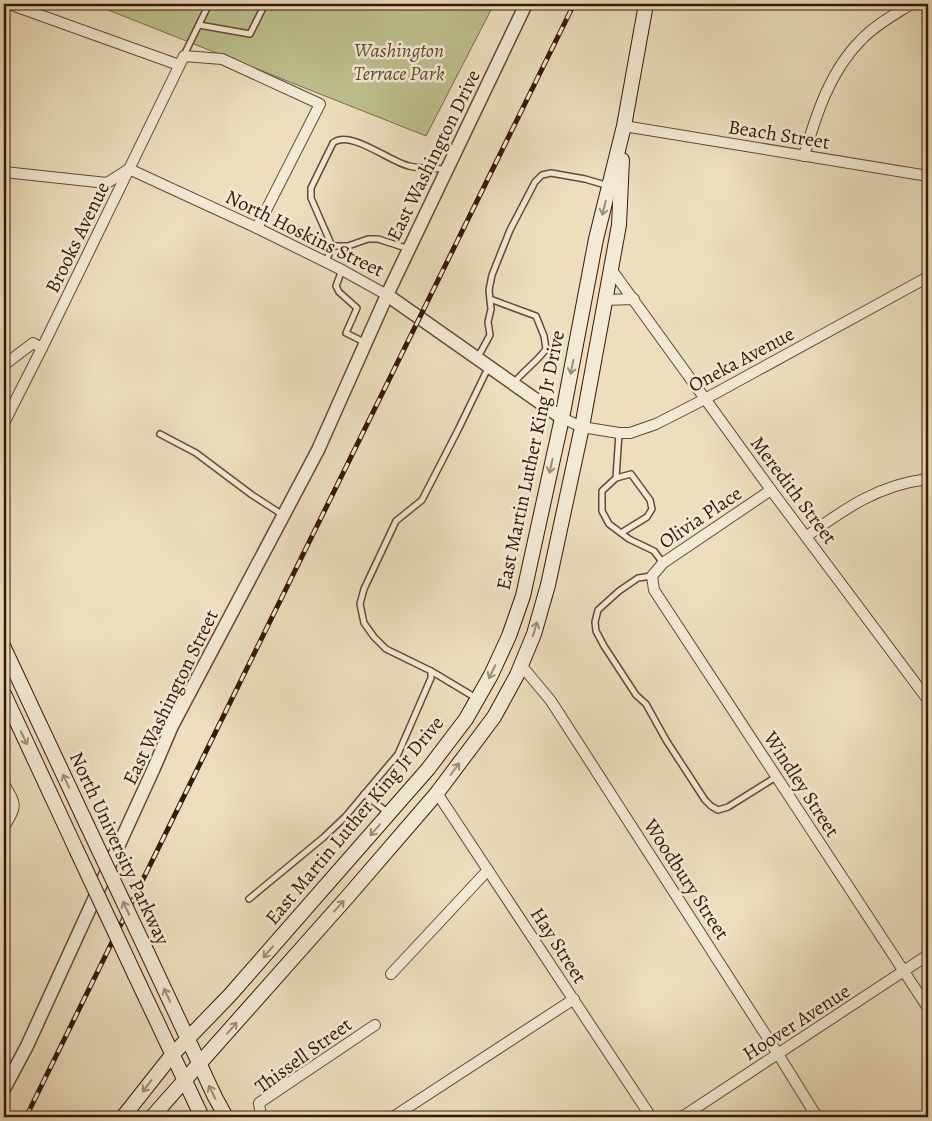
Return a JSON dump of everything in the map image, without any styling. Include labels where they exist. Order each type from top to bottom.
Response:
[{"type":"main road","name":"East Martin Luther King Jr Drive","points":[[123,1117],[172,1055],[230,995],[428,769],[466,719],[499,659],[523,596],[562,418],[596,239],[624,126],[646,4]]},
{"type":"main road","name":"East Martin Luther King Jr Drive","points":[[152,1117],[200,1065],[437,793],[494,717],[518,675],[534,634],[548,585],[582,427],[618,225],[624,126]]},
{"type":"main road","name":"North University Parkway","points":[[4,648],[226,1117]]},
{"type":"main road","name":"North University Parkway","points":[[4,694],[202,1117]]},
{"type":"street","points":[[9,4],[182,61],[222,59],[320,104],[257,228]]},
{"type":"street","name":"East Washington Drive","points":[[351,378],[387,294],[526,4]]},
{"type":"street","points":[[804,156],[817,111],[834,76],[849,52],[878,26],[911,4]]},
{"type":"street","name":"Brooks Avenue","points":[[4,423],[182,61]]},
{"type":"street","name":"Beach Street","points":[[624,126],[928,176]]},
{"type":"street","points":[[4,172],[107,183],[129,169]]},
{"type":"street","name":"North Hoskins Street","points":[[129,169],[257,228],[387,294],[562,418]]},
{"type":"street","name":"Meredith Street","points":[[611,270],[634,299],[771,490],[928,700]]},
{"type":"street","name":"Oneka Avenue","points":[[562,418],[582,427],[619,433],[630,433],[656,424],[928,277]]},
{"type":"street","points":[[605,300],[634,299]]},
{"type":"street","points":[[4,365],[33,343],[42,348]]},
{"type":"street","name":"East Washington Street","points":[[4,1090],[27,1046],[172,726],[318,450],[351,378]]},
{"type":"street","points":[[807,536],[864,497],[910,481],[928,479]]},
{"type":"street","name":"Olivia Place","points":[[652,576],[663,563],[771,490]]},
{"type":"street","name":"Windley Street","points":[[652,576],[654,590],[928,1008]]},
{"type":"street","name":"Woodbury Street","points":[[522,664],[551,701],[778,1054],[816,1117]]},
{"type":"street","points":[[4,827],[15,808],[15,804],[6,787]]},
{"type":"street","name":"Hay Street","points":[[437,793],[651,1117]]},
{"type":"street","points":[[392,974],[488,870]]},
{"type":"street","name":"Hoover Avenue","points":[[682,1117],[928,955]]},
{"type":"street","points":[[393,1117],[574,999]]},
{"type":"street","name":"Thissell Street","points":[[261,1117],[259,1103],[375,1025]]},
{"type":"lane","points":[[182,61],[209,4]]},
{"type":"lane","points":[[199,25],[250,34],[265,4]]},
{"type":"lane","points":[[326,262],[332,246],[311,198],[311,188],[333,143],[337,140],[348,139],[409,166],[448,169]]},
{"type":"lane","points":[[477,359],[490,335],[488,322],[491,309],[489,290],[492,275],[506,239],[535,182],[542,176],[551,173],[609,186]]},
{"type":"lane","points":[[332,246],[348,246],[368,239],[378,239],[409,249]]},
{"type":"lane","points":[[342,270],[336,286],[339,292],[355,304],[357,308],[346,333],[366,343]]},
{"type":"lane","points":[[490,299],[536,316],[544,336],[546,349],[539,360],[522,372],[514,383]]},
{"type":"lane","points":[[477,699],[432,671],[386,649],[364,624],[360,604],[364,589],[396,521],[422,500],[488,367]]},
{"type":"lane","points":[[616,478],[619,433]]},
{"type":"lane","points":[[160,434],[196,453],[252,496],[284,515]]},
{"type":"lane","points":[[621,533],[647,517],[652,509],[650,500],[631,474],[616,478],[602,492],[602,511],[609,524],[621,533],[630,539],[654,551],[663,563]]},
{"type":"lane","points":[[652,576],[638,578],[619,591],[598,610],[594,622],[596,631],[604,646],[636,695],[646,704],[666,740],[705,800],[711,806],[718,810],[728,807],[776,777]]},
{"type":"lane","points":[[248,899],[324,837],[345,817],[398,754],[432,678],[432,671]]},
{"type":"lane","points":[[364,794],[389,814]]},
{"type":"green space","name":"Washington Terrace Park","points":[[93,4],[494,4],[426,136]]},
{"type":"railway","points":[[26,1117],[574,4]]}]
